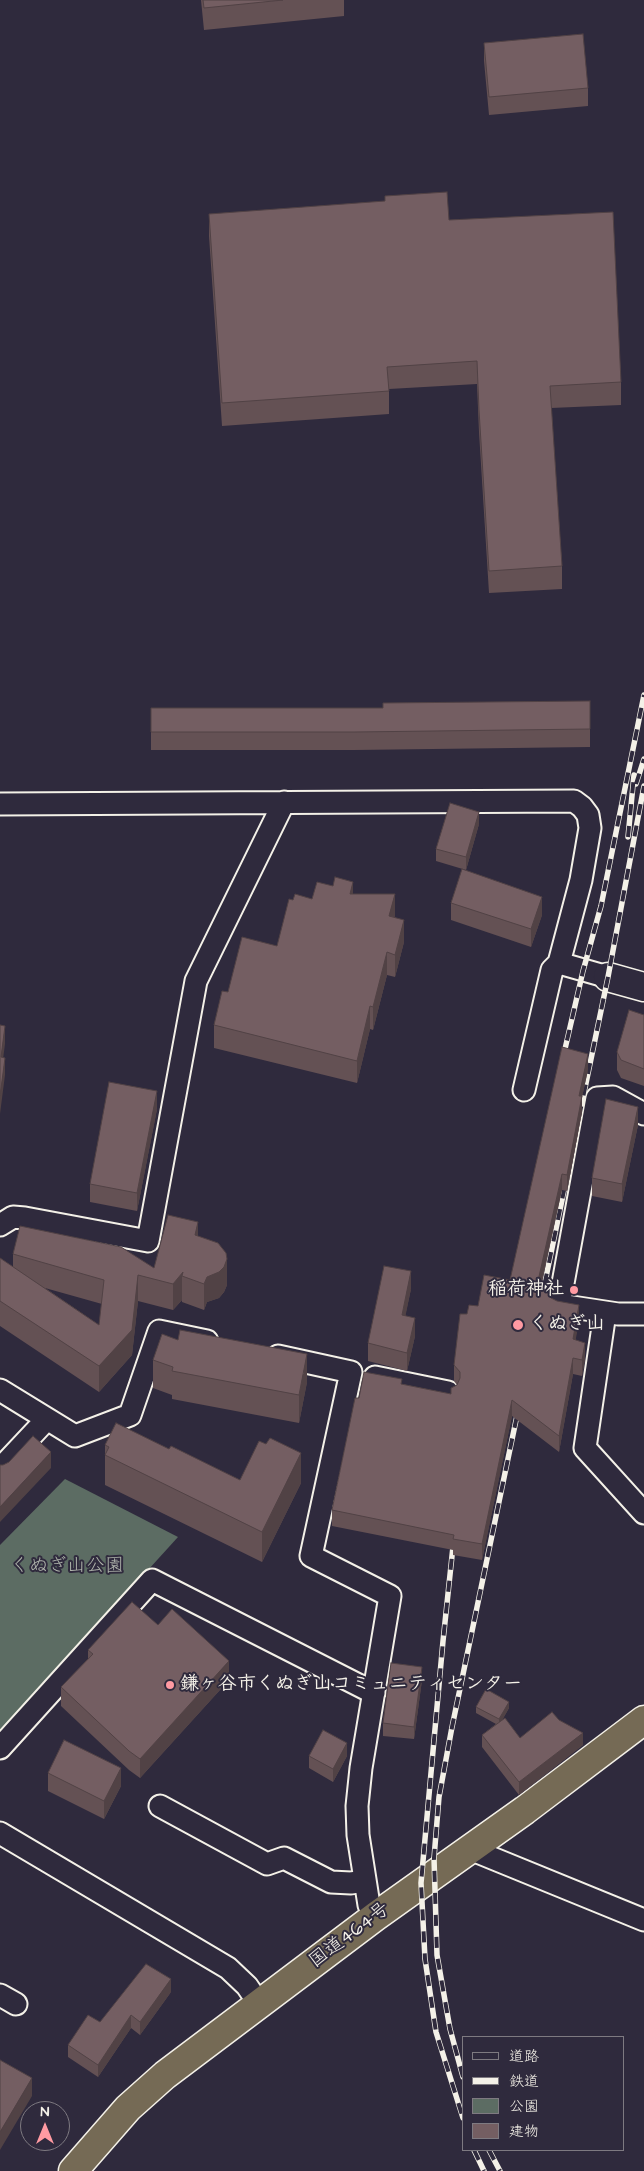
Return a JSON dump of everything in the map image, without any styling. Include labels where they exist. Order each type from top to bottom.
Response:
[{"type":"highway","name":"国道464号","points":[[73,2171],[128,2108],[166,2076],[376,1916],[644,1720]]},
{"type":"street","points":[[0,804],[574,801],[588,815],[590,828],[582,880],[559,963],[552,970],[524,1090]]},
{"type":"street","points":[[0,1225],[13,1217],[25,1218],[148,1241],[196,981],[284,802]]},
{"type":"street","points":[[559,963],[644,987]]},
{"type":"street","points":[[644,1114],[598,1091],[558,1305],[605,1313],[644,1314]]},
{"type":"street","points":[[605,1313],[585,1448],[644,1513]]},
{"type":"street","points":[[0,1390],[75,1436],[130,1416],[159,1331],[228,1346]]},
{"type":"street","points":[[257,1352],[448,1392]]},
{"type":"street","points":[[350,1372],[311,1556],[390,1596],[361,1768],[357,1806],[358,1835],[369,1905],[376,1916]]},
{"type":"street","points":[[0,1469],[47,1419]]},
{"type":"street","points":[[0,1748],[152,1580],[374,1692]]},
{"type":"street","points":[[160,1806],[267,1864],[284,1858],[331,1882],[351,1883],[365,1881]]},
{"type":"street","points":[[0,1833],[228,1968],[247,1986],[260,2005]]},
{"type":"street","points":[[470,1849],[644,1920]]},
{"type":"green space","name":"くぬぎ山公園","points":[[65,1479],[178,1537],[0,1733],[0,1545]]},
{"type":"building","points":[[203,0],[283,0],[204,8]]},
{"type":"building","points":[[583,34],[588,88],[489,97],[484,43]]},
{"type":"building","points":[[447,192],[449,220],[613,212],[621,382],[550,386],[562,566],[489,571],[477,361],[387,367],[389,391],[222,403],[209,214],[385,201],[385,196]]},
{"type":"building","points":[[590,701],[590,729],[151,732],[151,708],[383,708],[383,703]]},
{"type":"building","points":[[450,803],[479,812],[466,857],[436,849]]},
{"type":"building","points":[[462,869],[542,897],[531,929],[451,903]]},
{"type":"building","points":[[335,877],[353,882],[350,894],[395,894],[389,916],[404,920],[395,955],[387,952],[373,1007],[370,1006],[357,1061],[214,1025],[222,991],[228,992],[242,937],[277,946],[289,899],[293,900],[295,894],[312,899],[317,882],[333,886]]},
{"type":"building","points":[[629,1010],[644,1015],[644,1069],[621,1060],[617,1052]]},
{"type":"building","points":[[0,1025],[5,1026],[1,1057],[5,1058],[0,1096]]},
{"type":"building","points":[[562,1047],[588,1054],[579,1096],[582,1096],[567,1175],[562,1174],[536,1290],[547,1292],[551,1298],[557,1301],[579,1305],[573,1339],[585,1343],[582,1360],[573,1358],[559,1436],[512,1400],[482,1544],[453,1539],[454,1535],[332,1510],[355,1398],[359,1398],[364,1372],[402,1379],[401,1384],[451,1394],[451,1388],[457,1385],[460,1378],[460,1372],[454,1365],[460,1314],[467,1314],[469,1305],[478,1306],[484,1275],[510,1280]]},
{"type":"building","points":[[109,1082],[157,1091],[137,1193],[90,1184]]},
{"type":"building","points":[[606,1099],[638,1107],[622,1184],[592,1178]]},
{"type":"building","points":[[168,1215],[198,1222],[195,1235],[218,1243],[226,1253],[227,1259],[224,1267],[219,1272],[207,1277],[204,1284],[182,1276],[183,1272],[173,1284],[138,1275],[132,1330],[99,1366],[0,1301],[0,1258],[99,1325],[104,1280],[13,1254],[20,1226],[121,1247],[154,1268]]},
{"type":"building","points":[[384,1266],[411,1271],[402,1315],[415,1318],[407,1353],[368,1343]]},
{"type":"building","points":[[180,1330],[307,1354],[299,1395],[172,1371],[173,1367],[153,1360],[162,1334],[178,1340]]},
{"type":"building","points":[[116,1423],[169,1449],[171,1446],[240,1480],[259,1441],[266,1444],[270,1438],[301,1453],[262,1532],[105,1455],[109,1447],[105,1445]]},
{"type":"building","points":[[33,1436],[51,1452],[0,1507],[0,1465],[9,1462]]},
{"type":"building","points":[[132,1602],[158,1625],[172,1609],[229,1661],[140,1759],[61,1687],[93,1654],[88,1650]]},
{"type":"building","points":[[391,1663],[422,1667],[414,1727],[383,1723]]},
{"type":"building","points":[[486,1689],[509,1702],[499,1719],[476,1707]]},
{"type":"building","points":[[552,1712],[559,1720],[583,1733],[519,1782],[482,1735],[505,1718],[520,1738]]},
{"type":"building","points":[[323,1730],[347,1743],[333,1769],[309,1756]]},
{"type":"building","points":[[64,1740],[121,1768],[104,1801],[48,1773]]},
{"type":"building","points":[[146,1964],[171,1979],[140,2022],[131,2015],[98,2065],[68,2045],[88,2015],[100,2022]]},
{"type":"building","points":[[0,2060],[32,2078],[0,2132]]},
{"type":"railway","points":[[562,1062],[583,971],[601,906],[644,695]]},
{"type":"railway","points":[[636,784],[644,759]]},
{"type":"railway","points":[[628,837],[634,775]]},
{"type":"railway","points":[[579,1117],[644,786]]},
{"type":"railway","points":[[540,1306],[567,1176]]},
{"type":"railway","points":[[462,2073],[450,2029],[437,1955],[434,1858],[439,1797],[519,1406]]},
{"type":"railway","points":[[454,1537],[421,1883],[425,1959],[436,2032],[462,2115]]},
{"type":"railway","points":[[474,2151],[484,2171]]},
{"type":"railway","points":[[490,2151],[500,2171]]},
{"type":"place","name":"稲荷神社","points":[[574,1290]]},
{"type":"place","name":"くぬぎ山","points":[[518,1325]]},
{"type":"place","name":"鎌ヶ谷市くぬぎ山コミュニティセンター","points":[[170,1685]]}]
